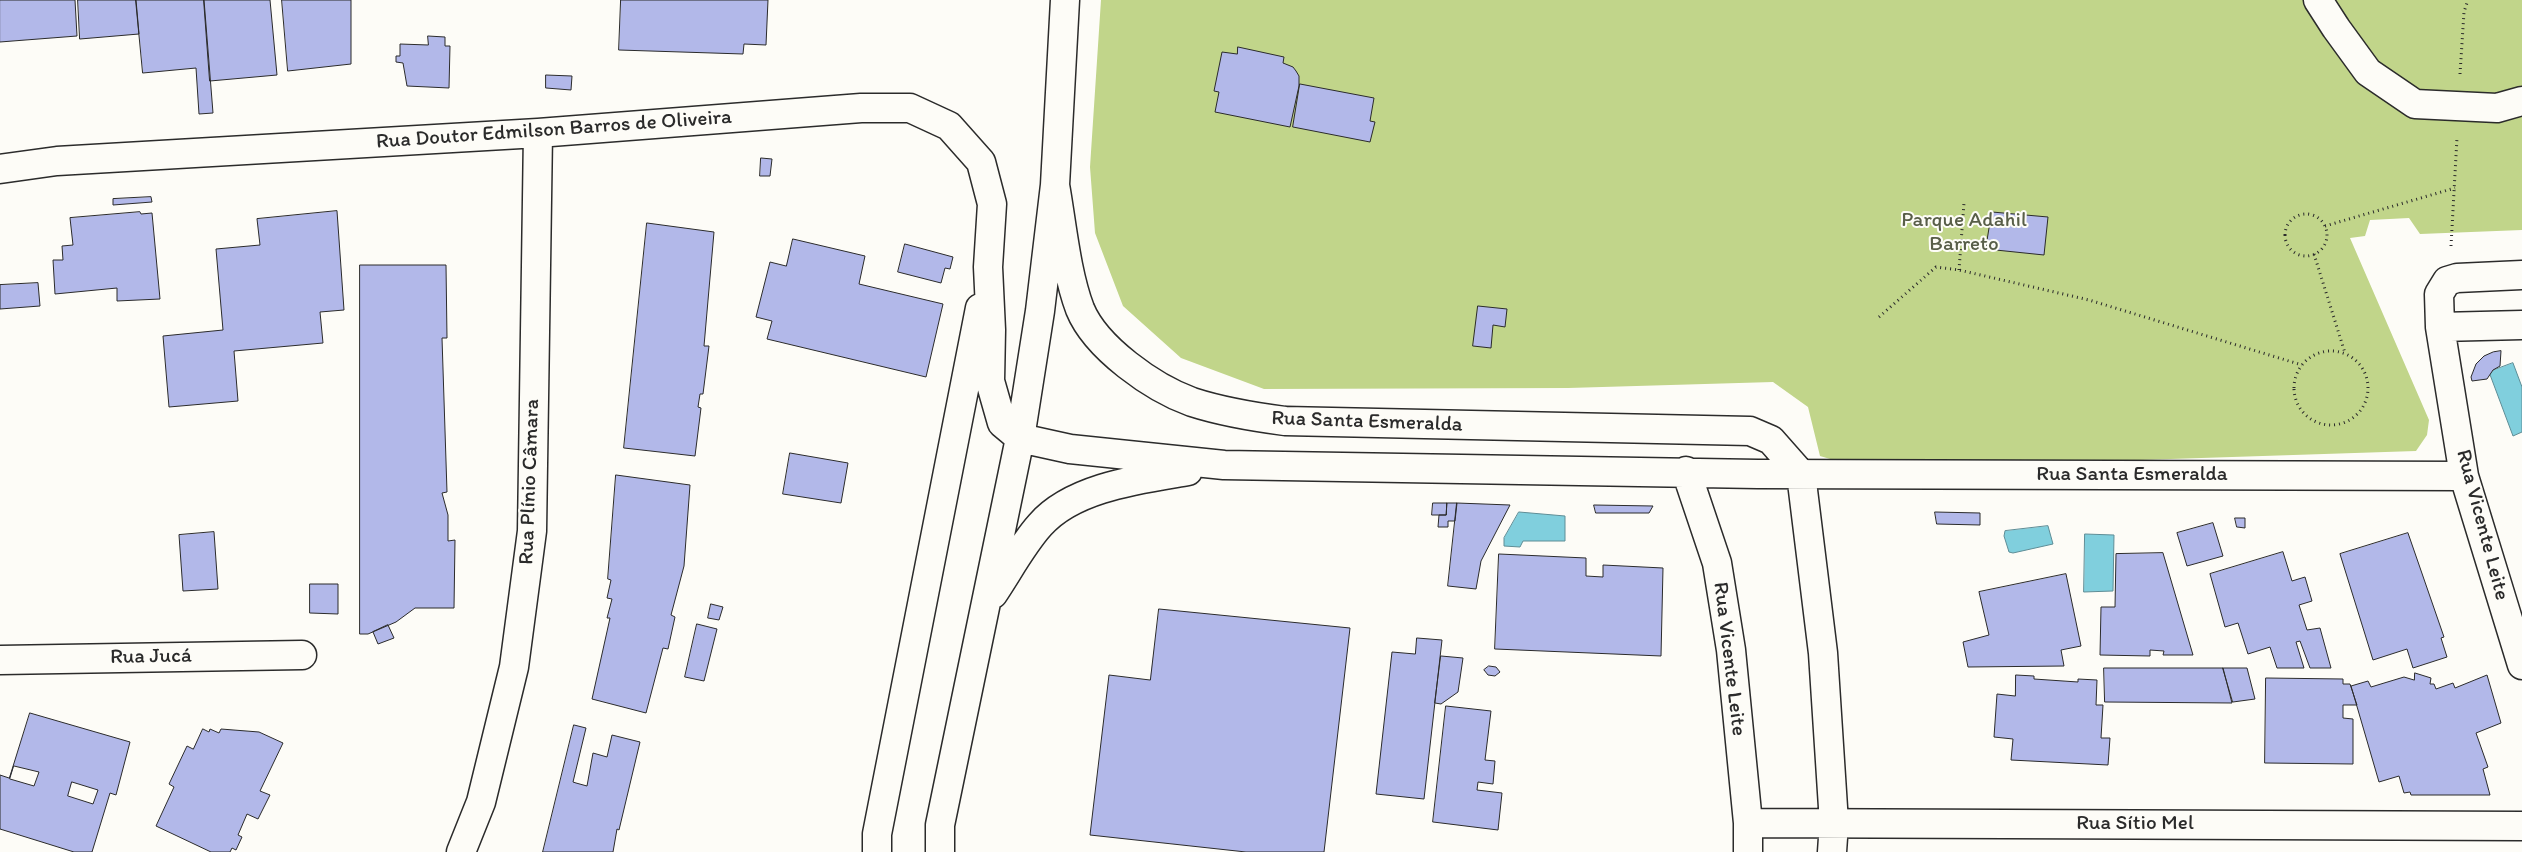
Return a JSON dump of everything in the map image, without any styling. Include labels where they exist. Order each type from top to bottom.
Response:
[{"type":"street","points":[[940,852],[940,825],[1020,438],[1040,311],[1055,185],[1065,0]]},
{"type":"street","points":[[2318,0],[2368,72],[2415,104],[2497,108],[2522,102]]},
{"type":"street","name":"Rua Doutor Edmilson Barros de Oliveira","points":[[0,169],[57,162],[538,132],[861,108],[910,108],[949,126],[981,162],[992,204],[988,267]]},
{"type":"street","name":"Rua Plínio Câmara","points":[[461,852],[481,802],[514,667],[532,531],[538,132]]},
{"type":"street","name":"Rua Santa Esmeralda","points":[[1055,185],[1071,275],[1081,309],[1104,345],[1140,374],[1190,401],[1238,415],[1286,421],[1750,431],[1771,440],[1801,474]]},
{"type":"street","points":[[988,267],[992,330],[990,381],[1002,423],[1020,438]]},
{"type":"street","points":[[877,852],[877,834],[988,267]]},
{"type":"street","points":[[2446,287],[2522,275]]},
{"type":"street","name":"Rua Vicente Leite","points":[[2446,287],[2440,327],[2464,476],[2522,666]]},
{"type":"street","points":[[2440,327],[2522,325]]},
{"type":"street","name":"Rua Santa Esmeralda","points":[[1020,438],[1070,449],[1224,465],[1801,474],[2464,476]]},
{"type":"street","points":[[984,607],[1040,524],[1062,507],[1118,483],[1224,465]]},
{"type":"street","name":"Rua Vicente Leite","points":[[1686,472],[1717,563],[1731,650],[1748,823],[1748,852]]},
{"type":"street","points":[[1801,474],[1823,653],[1834,823],[1832,852]]},
{"type":"street","name":"Rua Jucá","points":[[0,660],[302,655]]},
{"type":"street","name":"Rua Sítio Mel","points":[[1748,823],[2522,826]]},
{"type":"path","points":[[2446,287],[2455,188],[2464,12],[2468,0]]},
{"type":"path","points":[[2325,226],[2455,188]]},
{"type":"path","points":[[1959,270],[1964,203]]},
{"type":"path","points":[[2307,214],[2319,219],[2325,226],[2327,238],[2325,244],[2314,254],[2308,256],[2294,252],[2285,241],[2286,228],[2294,217],[2307,214]]},
{"type":"path","points":[[2314,254],[2345,354]]},
{"type":"path","points":[[1879,317],[1936,267],[1959,270],[2089,300],[2302,365]]},
{"type":"path","points":[[2333,351],[2345,354],[2356,360],[2364,370],[2368,388],[2364,406],[2355,416],[2344,422],[2320,423],[2310,418],[2301,409],[2296,399],[2294,387],[2296,376],[2302,365],[2310,357],[2321,352],[2333,351]]},
{"type":"green space","name":"Parque Adahil Barreto","points":[[1101,0],[2522,0],[2522,230],[2420,234],[2409,218],[2370,220],[2365,236],[2350,238],[2429,420],[2427,435],[2416,451],[1864,469],[1820,456],[1808,407],[1773,382],[1568,388],[1264,389],[1181,358],[1123,306],[1095,233],[1090,167]]},
{"type":"water","points":[[2513,363],[2522,387],[2522,432],[2513,436],[2489,372]]},
{"type":"water","points":[[1519,512],[1565,516],[1565,541],[1523,541],[1520,547],[1504,546],[1504,538]]},
{"type":"water","points":[[2048,526],[2053,544],[2013,553],[2009,552],[2004,536],[2005,531]]},
{"type":"water","points":[[2085,534],[2114,535],[2113,591],[2084,592]]},
{"type":"building","points":[[0,0],[75,0],[77,36],[0,42]]},
{"type":"building","points":[[78,0],[136,0],[139,34],[80,39]]},
{"type":"building","points":[[136,0],[204,0],[213,113],[199,114],[196,68],[143,73]]},
{"type":"building","points":[[204,0],[270,0],[277,75],[210,81]]},
{"type":"building","points":[[282,0],[351,0],[351,64],[288,71]]},
{"type":"building","points":[[621,0],[768,0],[766,45],[744,44],[743,54],[619,50]]},
{"type":"building","points":[[428,36],[445,37],[445,46],[450,46],[449,88],[407,86],[403,63],[396,62],[396,56],[400,56],[400,44],[428,45]]},
{"type":"building","points":[[1238,47],[1284,57],[1283,63],[1293,67],[1296,71],[1299,76],[1299,86],[1290,127],[1215,112],[1219,92],[1214,91],[1222,52],[1237,54]]},
{"type":"building","points":[[546,75],[572,76],[571,90],[546,88]]},
{"type":"building","points":[[1300,84],[1374,98],[1370,121],[1375,122],[1370,142],[1293,127]]},
{"type":"building","points":[[761,158],[772,159],[770,176],[760,176]]},
{"type":"building","points":[[151,197],[152,202],[113,205],[113,199]]},
{"type":"building","points":[[337,211],[344,310],[320,312],[323,343],[234,351],[238,401],[169,407],[163,336],[223,330],[216,249],[260,245],[257,219]]},
{"type":"building","points":[[140,212],[141,214],[152,213],[160,299],[117,301],[117,288],[55,294],[53,260],[63,260],[62,246],[73,245],[70,218]]},
{"type":"building","points":[[1992,212],[2048,217],[2044,255],[1986,249]]},
{"type":"building","points":[[647,223],[714,232],[704,346],[709,346],[703,394],[700,394],[698,407],[701,408],[695,456],[624,448]]},
{"type":"building","points":[[793,239],[865,256],[859,284],[943,304],[926,377],[767,339],[772,321],[756,317],[770,262],[786,266]]},
{"type":"building","points":[[905,244],[953,257],[950,269],[945,268],[941,283],[898,272]]},
{"type":"building","points":[[360,265],[446,265],[447,338],[442,338],[447,492],[442,493],[448,515],[448,541],[455,540],[454,608],[415,608],[396,622],[368,634],[360,634]]},
{"type":"building","points":[[38,283],[40,306],[0,309],[0,285]]},
{"type":"building","points":[[1478,306],[1507,309],[1505,327],[1493,325],[1491,348],[1473,346]]},
{"type":"building","points":[[2501,351],[2500,366],[2493,370],[2487,379],[2472,381],[2471,377],[2476,364],[2484,356]]},
{"type":"building","points":[[790,453],[848,463],[841,503],[783,494]]},
{"type":"building","points":[[616,475],[690,485],[684,566],[671,615],[675,617],[668,649],[663,648],[646,713],[592,699],[610,618],[607,618],[612,599],[607,598],[611,580],[608,579]]},
{"type":"building","points":[[1433,503],[1447,503],[1446,515],[1432,515]]},
{"type":"building","points":[[1447,503],[1457,503],[1455,521],[1448,521],[1448,527],[1438,527],[1439,515],[1446,515]]},
{"type":"building","points":[[1457,503],[1510,505],[1481,561],[1476,589],[1448,586]]},
{"type":"building","points":[[1594,505],[1653,506],[1649,513],[1596,513]]},
{"type":"building","points":[[1935,512],[1980,513],[1980,525],[1937,524]]},
{"type":"building","points":[[2235,518],[2245,518],[2245,528],[2237,527]]},
{"type":"building","points":[[2213,523],[2223,556],[2187,566],[2177,533]]},
{"type":"building","points":[[214,532],[218,589],[183,591],[179,535]]},
{"type":"building","points":[[2408,533],[2444,637],[2441,638],[2447,657],[2413,668],[2407,649],[2373,660],[2340,554]]},
{"type":"building","points":[[2283,552],[2292,581],[2305,577],[2312,601],[2299,605],[2307,630],[2320,628],[2331,668],[2310,668],[2300,641],[2296,642],[2304,668],[2277,668],[2270,647],[2248,654],[2238,623],[2225,627],[2210,574]]},
{"type":"building","points":[[2163,553],[2193,655],[2163,655],[2164,651],[2150,650],[2150,656],[2100,655],[2101,607],[2115,607],[2116,554]]},
{"type":"building","points":[[1499,554],[1586,558],[1586,576],[1603,577],[1603,565],[1663,568],[1661,656],[1495,649]]},
{"type":"building","points":[[2066,574],[2081,646],[2061,650],[2064,666],[1968,667],[1963,642],[1989,635],[1979,592]]},
{"type":"building","points":[[310,584],[338,584],[338,614],[310,613]]},
{"type":"building","points":[[711,604],[723,607],[719,620],[708,618]]},
{"type":"building","points":[[1159,609],[1350,628],[1324,852],[1246,852],[1090,835],[1109,675],[1150,680]]},
{"type":"building","points":[[697,624],[717,629],[704,681],[685,677]]},
{"type":"building","points":[[388,625],[394,638],[378,644],[373,632]]},
{"type":"building","points":[[1417,638],[1442,640],[1424,799],[1376,794],[1392,652],[1415,654]]},
{"type":"building","points":[[1441,656],[1463,658],[1458,692],[1441,704],[1435,703]]},
{"type":"building","points":[[1489,666],[1496,667],[1500,672],[1495,676],[1488,675],[1484,670]]},
{"type":"building","points":[[2104,668],[2223,668],[2232,703],[2105,702]]},
{"type":"building","points":[[2223,668],[2247,668],[2255,699],[2233,702]]},
{"type":"building","points":[[2415,673],[2431,678],[2430,684],[2434,684],[2436,689],[2453,683],[2455,688],[2487,675],[2501,723],[2476,733],[2488,767],[2483,769],[2490,795],[2411,795],[2410,792],[2404,793],[2399,776],[2379,782],[2351,686],[2368,681],[2371,687],[2404,677],[2414,680]]},
{"type":"building","points":[[2016,675],[2034,676],[2034,679],[2078,682],[2078,679],[2097,680],[2096,705],[2103,705],[2101,738],[2110,738],[2108,765],[2011,760],[2013,739],[1994,737],[1997,694],[2015,696]]},
{"type":"building","points":[[2266,678],[2343,679],[2343,684],[2350,684],[2357,705],[2343,705],[2343,718],[2353,719],[2353,764],[2265,763]]},
{"type":"building","points":[[1446,706],[1491,711],[1485,760],[1495,761],[1493,784],[1478,782],[1477,790],[1502,793],[1498,830],[1433,822]]},
{"type":"building","points":[[30,713],[130,742],[116,795],[110,793],[92,852],[74,852],[0,829],[0,775],[9,778]],"holes":[[[14,766],[39,772],[34,786],[10,779]],[[72,782],[98,790],[93,804],[68,796]]]},
{"type":"building","points":[[574,725],[586,728],[573,782],[587,786],[593,753],[607,757],[612,735],[640,742],[619,830],[617,829],[613,852],[543,852]]},
{"type":"building","points":[[203,729],[209,732],[210,729],[219,733],[221,729],[259,732],[283,743],[260,791],[270,795],[258,819],[247,814],[238,835],[242,837],[236,850],[232,848],[230,852],[211,852],[156,826],[174,787],[169,784],[187,746],[193,749]]}]
